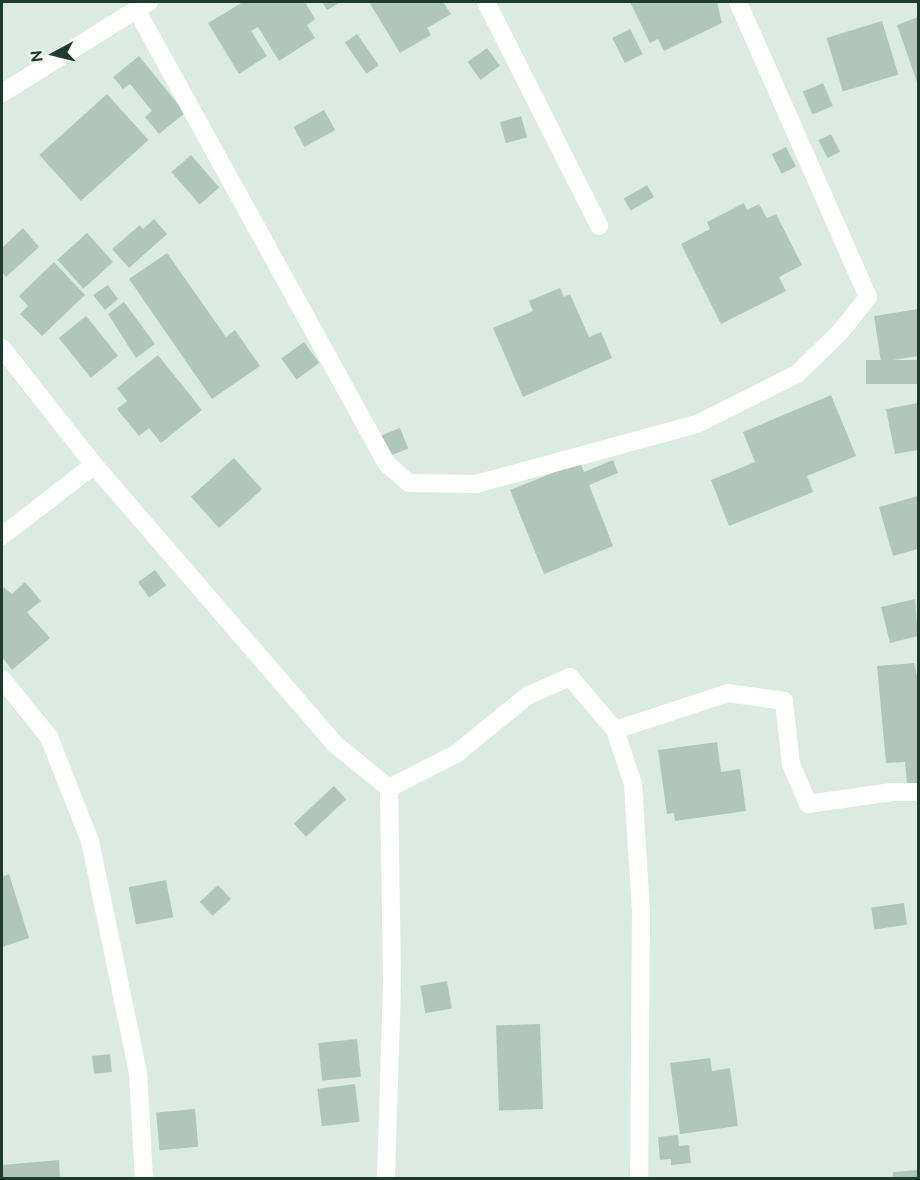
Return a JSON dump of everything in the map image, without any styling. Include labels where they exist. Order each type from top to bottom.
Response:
[{"type":"street","points":[[486,2],[599,226]]},
{"type":"street","points":[[2,93],[143,5],[387,464],[409,483],[476,484],[697,424],[797,374],[842,331],[868,297],[738,2]]},
{"type":"street","points":[[2,348],[94,465],[336,745],[389,788]]},
{"type":"street","points":[[2,536],[94,465]]},
{"type":"street","points":[[389,788],[456,754],[527,696],[570,677],[615,730],[633,784],[641,910],[639,1179]]},
{"type":"street","points":[[2,679],[49,737],[90,841],[138,1072],[144,1179]]},
{"type":"street","points":[[615,730],[728,693],[784,701],[791,764],[808,804],[892,792],[918,792]]},
{"type":"street","points":[[386,1179],[392,985],[389,788]]},
{"type":"building","points":[[243,2],[305,2],[315,19],[307,25],[315,38],[279,61],[258,27],[251,31],[267,56],[239,74],[208,23]]},
{"type":"building","points":[[322,2],[341,2],[327,10]]},
{"type":"building","points":[[369,2],[443,2],[451,14],[427,28],[431,35],[400,53]]},
{"type":"building","points":[[630,2],[717,2],[722,23],[664,51],[658,39],[650,43]]},
{"type":"building","points":[[918,17],[918,85],[897,25]]},
{"type":"building","points":[[882,21],[898,75],[843,92],[827,38]]},
{"type":"building","points":[[630,29],[643,54],[625,63],[612,38]]},
{"type":"building","points":[[357,34],[379,65],[367,74],[345,43]]},
{"type":"building","points":[[487,48],[500,66],[481,80],[468,62]]},
{"type":"building","points":[[139,56],[185,113],[159,134],[145,117],[152,111],[130,84],[123,89],[113,77]]},
{"type":"building","points":[[823,83],[833,106],[813,115],[803,92]]},
{"type":"building","points":[[107,94],[148,140],[81,201],[39,155]]},
{"type":"building","points":[[324,110],[335,130],[305,147],[293,127]]},
{"type":"building","points":[[521,116],[527,137],[506,143],[500,122]]},
{"type":"building","points":[[831,134],[840,152],[828,158],[819,140]]},
{"type":"building","points":[[786,147],[796,167],[782,174],[772,154]]},
{"type":"building","points":[[191,155],[219,187],[200,205],[171,172]]},
{"type":"building","points":[[647,185],[654,197],[631,211],[624,198]]},
{"type":"building","points":[[744,203],[747,210],[759,204],[767,218],[776,214],[802,265],[779,277],[786,291],[721,324],[681,244],[710,229],[707,222]]},
{"type":"building","points":[[154,219],[167,234],[129,268],[112,249],[140,225],[143,229]]},
{"type":"building","points":[[23,228],[39,247],[6,277],[2,272],[2,248]]},
{"type":"building","points":[[87,233],[113,262],[83,289],[57,260]]},
{"type":"building","points":[[167,253],[226,337],[235,330],[260,366],[212,399],[129,279]]},
{"type":"building","points":[[54,262],[85,295],[42,336],[20,314],[28,306],[19,296]]},
{"type":"building","points":[[108,285],[118,299],[105,310],[93,295]]},
{"type":"building","points":[[560,288],[564,297],[570,294],[589,337],[601,332],[612,358],[523,397],[493,328],[533,311],[529,301]]},
{"type":"building","points":[[124,302],[155,344],[136,358],[108,314]]},
{"type":"building","points":[[918,309],[918,356],[881,362],[874,316]]},
{"type":"building","points":[[86,316],[118,356],[91,378],[59,338]]},
{"type":"building","points":[[304,342],[319,363],[297,379],[281,358]]},
{"type":"building","points":[[158,355],[202,410],[161,443],[149,428],[139,436],[117,409],[127,401],[117,388]]},
{"type":"building","points":[[866,360],[918,360],[918,384],[866,384]]},
{"type":"building","points":[[831,395],[856,456],[807,476],[813,492],[729,526],[711,480],[755,462],[743,432]]},
{"type":"building","points":[[918,403],[918,450],[895,454],[886,409]]},
{"type":"building","points":[[400,428],[408,448],[389,456],[381,436]]},
{"type":"building","points":[[234,458],[262,489],[219,528],[191,497]]},
{"type":"building","points":[[613,460],[618,473],[589,485],[613,546],[544,574],[510,490],[580,462],[584,472]]},
{"type":"building","points":[[918,496],[918,549],[893,556],[879,507]]},
{"type":"building","points":[[155,570],[166,585],[149,598],[138,582]]},
{"type":"building","points":[[25,582],[41,601],[27,612],[50,638],[12,670],[2,657],[2,586],[12,594]]},
{"type":"building","points":[[915,599],[918,636],[890,643],[881,607]]},
{"type":"building","points":[[914,663],[918,680],[918,783],[907,784],[905,762],[886,763],[877,666]]},
{"type":"building","points":[[717,742],[721,772],[740,769],[746,811],[675,821],[674,813],[667,814],[658,750]]},
{"type":"building","points":[[334,786],[346,799],[306,837],[294,824]]},
{"type":"building","points":[[9,874],[29,938],[2,947],[2,877]]},
{"type":"building","points":[[166,880],[173,917],[136,925],[129,887]]},
{"type":"building","points":[[218,885],[231,899],[213,916],[200,902]]},
{"type":"building","points":[[904,903],[907,925],[874,929],[871,908]]},
{"type":"building","points":[[447,981],[452,1009],[425,1013],[420,986]]},
{"type":"building","points":[[540,1024],[543,1109],[499,1110],[496,1026]]},
{"type":"building","points":[[357,1039],[361,1077],[322,1081],[318,1043]]},
{"type":"building","points":[[110,1054],[112,1072],[94,1074],[92,1056]]},
{"type":"building","points":[[710,1058],[712,1071],[730,1068],[738,1126],[680,1134],[670,1063]]},
{"type":"building","points":[[355,1084],[360,1122],[322,1126],[317,1089]]},
{"type":"building","points":[[195,1109],[198,1147],[159,1150],[156,1112]]},
{"type":"building","points":[[678,1135],[679,1146],[689,1145],[691,1163],[671,1165],[671,1159],[660,1160],[658,1137]]},
{"type":"building","points":[[59,1160],[60,1178],[2,1178],[2,1165]]},
{"type":"building","points":[[918,1170],[918,1178],[893,1178],[893,1172]]}]
